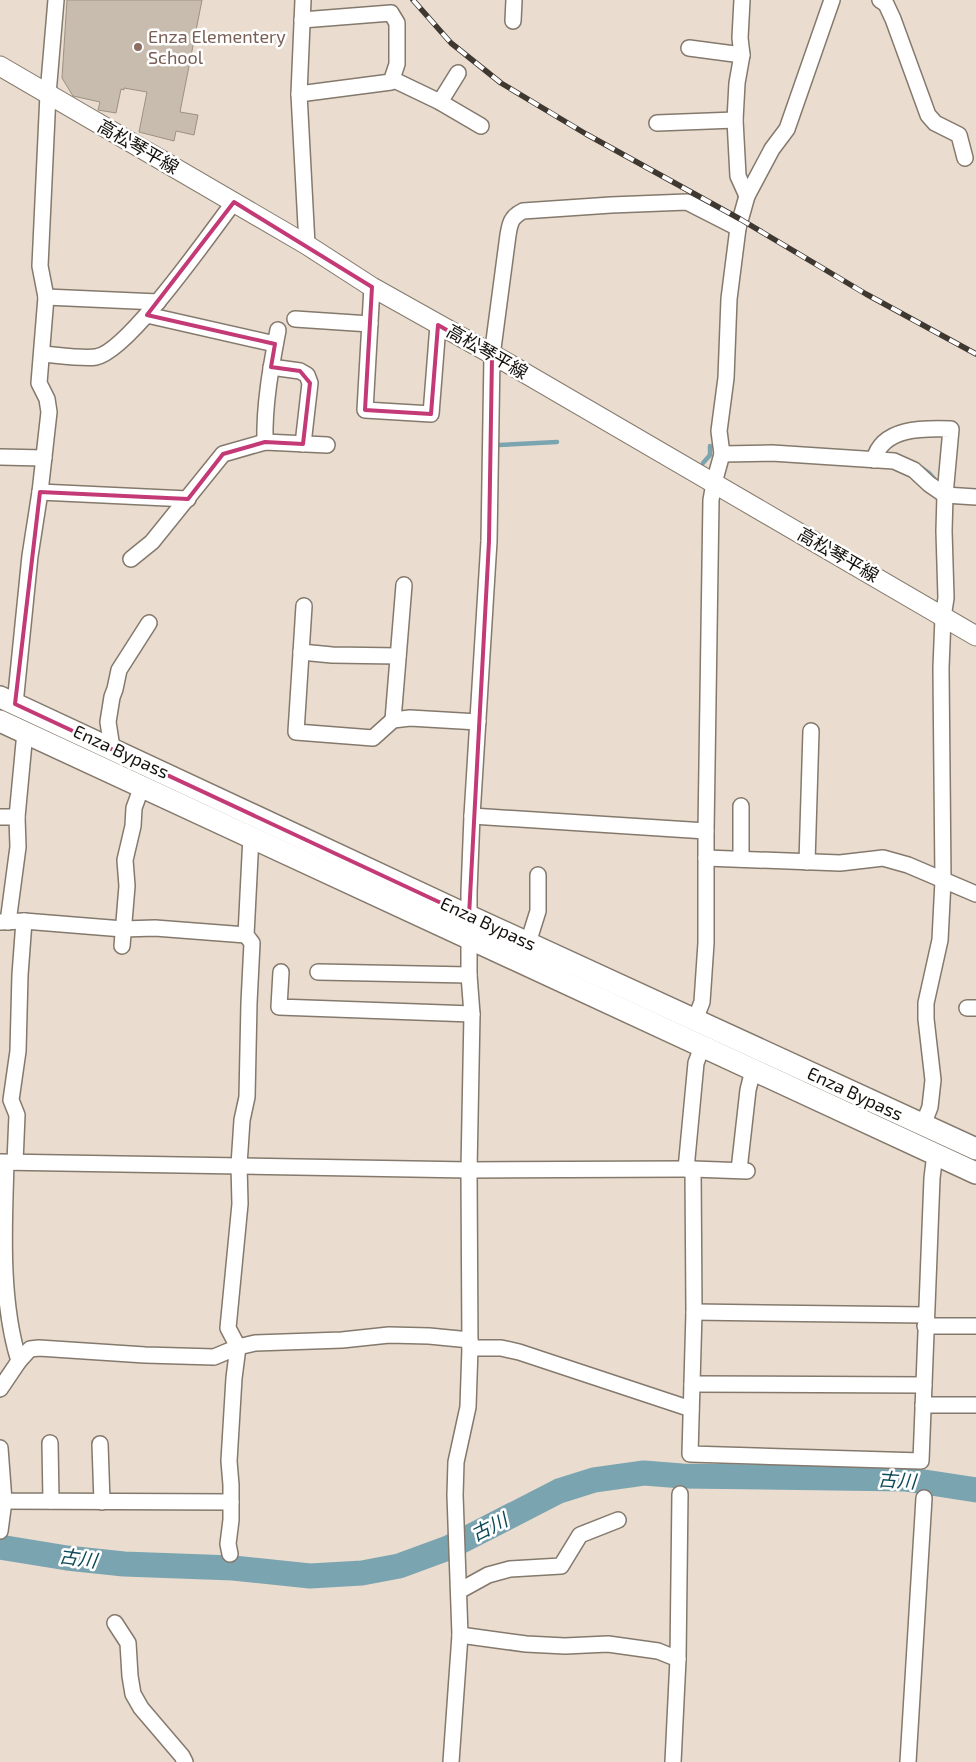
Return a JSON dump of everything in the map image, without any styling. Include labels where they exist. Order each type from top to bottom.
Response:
[{"type":"highway","name":"Enza Bypass","points":[[8,700],[469,916],[976,1149]]},
{"type":"highway","name":"Enza Bypass","points":[[0,721],[976,1173]]},
{"type":"highway","points":[[695,1020],[702,1046]]},
{"type":"highway","points":[[923,1125],[935,1154]]},
{"type":"main road","name":"高松琴平線","points":[[0,66],[307,245],[372,287],[976,636]]},
{"type":"street","points":[[8,700],[40,492],[49,412],[47,399],[39,382],[46,297],[40,266],[48,94],[56,0]]},
{"type":"street","points":[[303,0],[299,94],[307,245]]},
{"type":"street","points":[[514,0],[514,21]]},
{"type":"street","points":[[742,0],[740,38],[742,55],[737,84],[735,120],[738,176],[747,196]]},
{"type":"street","points":[[695,1020],[702,1002],[704,963],[710,541],[714,483],[722,454],[719,431],[726,378],[729,299],[738,228],[747,196],[772,149],[787,129],[832,0]]},
{"type":"street","points":[[880,0],[886,4],[893,19],[928,115],[935,123],[959,135],[965,158]]},
{"type":"street","points":[[299,94],[391,82],[397,64],[397,23],[391,13],[302,20]]},
{"type":"street","points":[[689,48],[742,55]]},
{"type":"street","points":[[440,102],[458,73]]},
{"type":"street","points":[[392,78],[440,102],[481,126]]},
{"type":"street","points":[[657,123],[735,120]]},
{"type":"street","points":[[42,354],[96,357],[109,352],[148,315],[234,202]]},
{"type":"street","points":[[451,1762],[460,1635],[455,1496],[456,1462],[468,1407],[470,1344],[469,1170],[472,1014],[469,974],[469,916],[472,816],[490,541],[492,356],[508,235],[511,219],[515,214],[523,211],[611,204],[687,202],[738,228]]},
{"type":"street","points":[[372,287],[366,410],[431,414],[438,324]]},
{"type":"street","points":[[46,297],[158,302]]},
{"type":"street","points":[[148,315],[277,337],[265,417],[265,442]]},
{"type":"street","points":[[295,319],[370,324]]},
{"type":"street","points":[[271,367],[300,371],[307,375],[310,383],[303,444]]},
{"type":"street","points":[[874,460],[876,450],[889,438],[899,433],[934,428],[951,429],[945,495],[946,598],[940,668],[943,881],[940,940],[926,1003],[926,1019],[934,1080],[930,1106],[923,1125]]},
{"type":"street","points":[[132,559],[152,542],[223,454],[265,442],[327,445]]},
{"type":"street","points":[[722,454],[772,453],[894,461],[914,470],[945,495],[976,497]]},
{"type":"street","points":[[0,457],[44,458]]},
{"type":"street","points":[[40,492],[188,499]]},
{"type":"street","points":[[393,720],[404,585]]},
{"type":"street","points":[[304,606],[296,732],[372,738],[393,720],[410,718],[478,722]]},
{"type":"street","points":[[112,748],[108,722],[119,670],[149,623]]},
{"type":"street","points":[[301,652],[332,655],[398,656]]},
{"type":"street","points":[[807,862],[811,731]]},
{"type":"street","points":[[25,732],[17,817],[18,846],[4,922],[24,921],[123,929],[154,928],[246,935]]},
{"type":"street","points":[[122,946],[127,886],[125,860],[133,826],[134,808],[142,786]]},
{"type":"street","points":[[741,806],[741,859]]},
{"type":"street","points":[[472,816],[706,831]]},
{"type":"street","points":[[0,817],[17,817]]},
{"type":"street","points":[[230,1554],[228,1544],[231,1520],[229,1461],[234,1378],[238,1347],[228,1328],[240,1204],[239,1165],[242,1120],[247,1097],[252,943],[246,935],[251,836]]},
{"type":"street","points":[[706,858],[840,863],[882,858],[908,865],[976,894]]},
{"type":"street","points":[[528,943],[538,911],[538,875]]},
{"type":"street","points":[[19,1361],[13,1348],[9,1331],[2,1278],[7,1162],[17,1115],[6,1097],[18,1051],[20,975],[24,921]]},
{"type":"street","points":[[281,972],[279,1007],[472,1014]]},
{"type":"street","points":[[318,972],[469,974]]},
{"type":"street","points":[[702,1046],[696,1063],[690,1169],[694,1312],[690,1454],[921,1460],[925,1320],[932,1178],[935,1154]]},
{"type":"street","points":[[7,1162],[469,1170],[690,1169],[743,1171],[748,1090],[753,1070]]},
{"type":"street","points":[[694,1312],[925,1320],[976,1326]]},
{"type":"street","points":[[0,1389],[19,1361],[30,1349],[214,1357],[238,1347],[255,1343],[342,1340],[389,1335],[429,1336],[519,1352],[691,1409]]},
{"type":"street","points":[[692,1384],[924,1385]]},
{"type":"street","points":[[923,1405],[976,1405]]},
{"type":"street","points":[[50,1443],[51,1501]]},
{"type":"street","points":[[100,1444],[102,1502]]},
{"type":"street","points":[[0,1448],[2,1500],[0,1531]]},
{"type":"street","points":[[673,1762],[678,1659],[680,1494]]},
{"type":"street","points":[[908,1762],[924,1498]]},
{"type":"street","points":[[2,1500],[231,1502]]},
{"type":"street","points":[[459,1591],[488,1575],[510,1569],[561,1566],[580,1535],[618,1520]]},
{"type":"street","points":[[115,1622],[128,1643],[133,1694],[140,1708],[182,1756],[185,1762]]},
{"type":"street","points":[[460,1635],[565,1646],[608,1644],[658,1651],[678,1659]]},
{"type":"highlighted area","points":[[234,202],[372,287],[365,410],[431,414],[438,325],[492,356],[489,541],[469,916],[15,704],[40,492],[188,499],[223,454],[265,442],[303,444],[310,383],[300,371],[271,367],[275,344],[147,315]]},
{"type":"building","name":"Enza Elementery School","points":[[67,0],[202,0],[180,112],[198,115],[194,135],[176,131],[174,141],[139,132],[147,92],[121,89],[116,113],[98,110],[100,102],[73,96],[62,78]]},
{"type":"waterway","points":[[498,445],[557,442]]},
{"type":"waterway","points":[[703,463],[710,455],[710,446]]},
{"type":"waterway","points":[[922,468],[938,483]]},
{"type":"waterway","name":"古川","points":[[0,1547],[67,1558],[124,1564],[233,1568],[310,1576],[362,1573],[399,1566],[448,1548],[559,1491],[594,1480],[644,1473],[682,1476],[905,1479],[976,1490]]},
{"type":"railway","points":[[413,0],[451,43],[501,83],[586,134],[740,219],[866,294],[976,354]]},
{"type":"place","name":"Enza Elementery School","points":[[138,47]]}]
